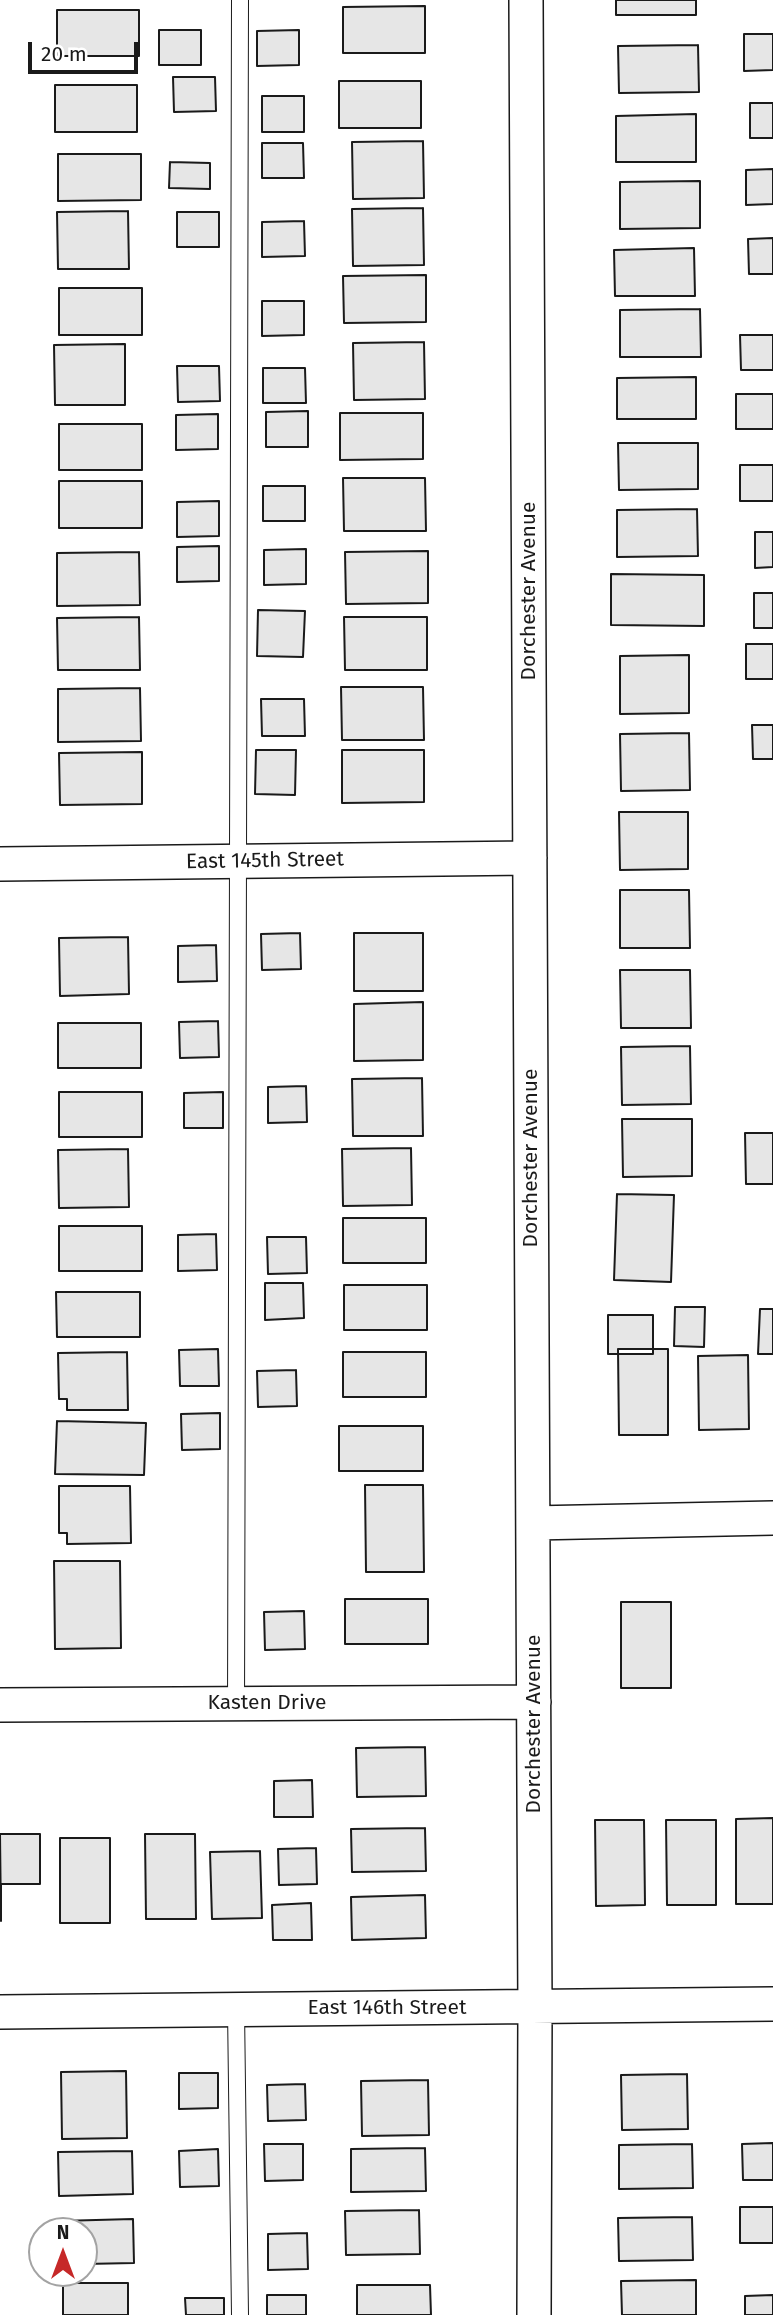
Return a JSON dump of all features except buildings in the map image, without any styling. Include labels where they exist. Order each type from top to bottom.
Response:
[{"type":"street","name":"Dorchester Avenue","points":[[527,0],[534,2315]]},
{"type":"street","name":"East 145th Street","points":[[0,864],[530,858]]},
{"type":"street","points":[[533,1523],[773,1518]]},
{"type":"street","name":"Kasten Drive","points":[[0,1705],[534,1702]]},
{"type":"street","name":"East 146th Street","points":[[0,2012],[773,2004]]},
{"type":"lane","points":[[236,1703],[240,0]]},
{"type":"lane","points":[[236,2009],[240,2315]]}]
